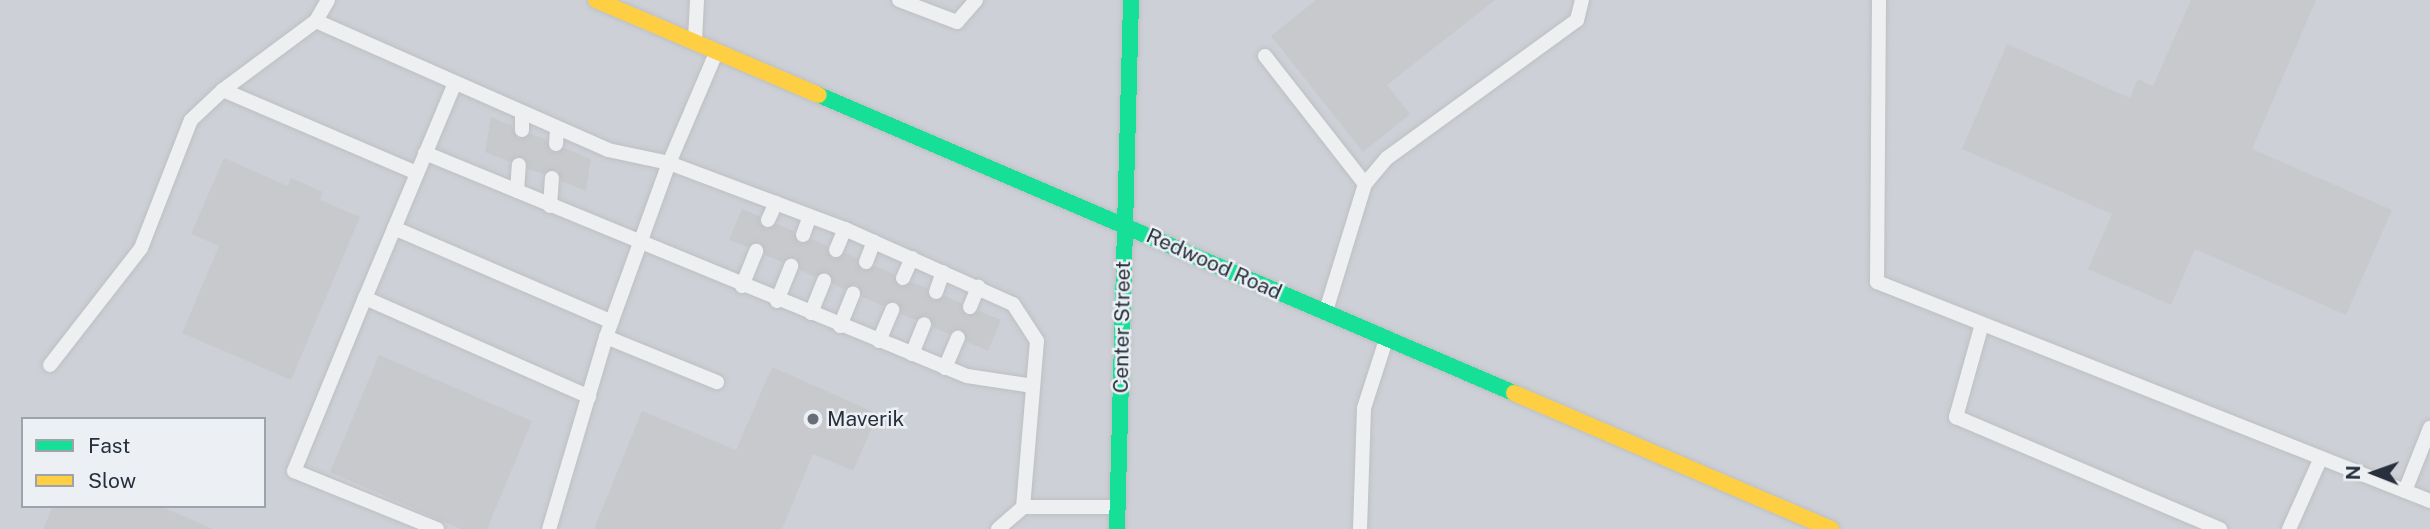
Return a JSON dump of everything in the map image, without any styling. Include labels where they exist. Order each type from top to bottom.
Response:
[{"type":"main road","name":"Redwood Road","points":[[596,0],[695,40],[1831,529]]},
{"type":"main road","name":"Center Street","points":[[1117,529],[1131,0]]},
{"type":"lane","points":[[50,365],[141,248],[191,120],[223,90],[316,21],[328,0]]},
{"type":"lane","points":[[695,40],[697,0]]},
{"type":"lane","points":[[904,1],[957,22],[976,0]]},
{"type":"lane","points":[[1326,312],[1366,184],[1387,158],[1577,20],[1582,0]]},
{"type":"lane","points":[[1879,0],[1877,282],[2320,460],[2430,501]]},
{"type":"lane","points":[[316,21],[608,149],[669,163],[845,229],[1013,304],[1037,341],[1023,507]]},
{"type":"lane","points":[[549,529],[606,337],[669,163],[717,51]]},
{"type":"lane","points":[[1265,56],[1366,184]]},
{"type":"lane","points":[[437,529],[294,471],[455,83]]},
{"type":"lane","points":[[223,90],[416,173]]},
{"type":"lane","points":[[522,130],[523,112]]},
{"type":"lane","points":[[556,144],[557,128]]},
{"type":"lane","points":[[425,153],[639,244],[945,368],[967,376],[1033,386]]},
{"type":"lane","points":[[517,191],[519,165]]},
{"type":"lane","points":[[550,206],[552,178]]},
{"type":"lane","points":[[768,220],[776,203]]},
{"type":"lane","points":[[803,235],[810,216]]},
{"type":"lane","points":[[394,228],[612,322]]},
{"type":"lane","points":[[836,250],[845,229]]},
{"type":"lane","points":[[866,262],[874,241]]},
{"type":"lane","points":[[742,286],[756,251]]},
{"type":"lane","points":[[903,278],[912,258]]},
{"type":"lane","points":[[777,301],[791,266]]},
{"type":"lane","points":[[936,292],[943,272]]},
{"type":"lane","points":[[811,313],[824,281]]},
{"type":"lane","points":[[970,307],[978,287]]},
{"type":"lane","points":[[840,326],[853,293]]},
{"type":"lane","points":[[365,298],[589,397]]},
{"type":"lane","points":[[879,341],[892,310]]},
{"type":"lane","points":[[912,354],[924,324]]},
{"type":"lane","points":[[1982,324],[1956,417],[2220,529]]},
{"type":"lane","points":[[606,337],[717,382]]},
{"type":"lane","points":[[945,368],[958,338]]},
{"type":"lane","points":[[1360,529],[1364,408],[1387,339]]},
{"type":"lane","points":[[2405,491],[2430,428]]},
{"type":"lane","points":[[2289,529],[2320,460]]},
{"type":"lane","points":[[998,529],[1023,507],[1118,507]]},
{"type":"shaded area","points":[[0,0],[2430,0],[2430,529],[0,529]]},
{"type":"building","points":[[1316,0],[1495,0],[1387,85],[1410,114],[1363,152],[1271,36]]},
{"type":"building","points":[[2191,0],[2316,0],[2252,149],[2392,210],[2346,315],[2195,249],[2171,305],[2088,269],[2112,214],[1962,149],[2007,44],[2130,98],[2138,79],[2153,86]]},
{"type":"building","points":[[491,117],[512,126],[518,139],[531,134],[547,140],[551,152],[565,148],[591,159],[586,191],[561,181],[557,170],[543,174],[528,169],[524,157],[510,162],[485,152]]},
{"type":"building","points":[[224,158],[288,186],[291,178],[323,192],[320,200],[360,217],[291,380],[182,333],[219,246],[191,234]]},
{"type":"building","points":[[742,209],[759,216],[765,229],[777,224],[794,231],[799,244],[812,239],[827,246],[833,259],[845,253],[857,258],[862,271],[875,266],[894,274],[900,287],[912,282],[927,288],[932,301],[945,296],[961,303],[966,316],[979,311],[1001,320],[988,351],[967,342],[961,329],[949,334],[933,327],[928,315],[915,320],[901,314],[896,301],[883,306],[862,297],[857,284],[844,289],[833,284],[828,272],[815,277],[800,270],[795,257],[782,262],[765,255],[760,242],[747,247],[729,240]]},
{"type":"building","points":[[379,355],[532,421],[487,529],[461,529],[330,472]]},
{"type":"building","points":[[772,367],[878,414],[853,471],[813,454],[782,529],[594,529],[642,411],[736,450]]},
{"type":"building","points":[[52,508],[165,508],[213,529],[43,529]]},
{"type":"traffic: fast","points":[[1117,529],[1131,0]]},
{"type":"traffic: fast","points":[[819,95],[1514,393]]},
{"type":"traffic: slow","points":[[596,0],[819,95]]},
{"type":"traffic: slow","points":[[1514,393],[1831,529]]},
{"type":"place","name":"Maverik","points":[[813,419]]}]
